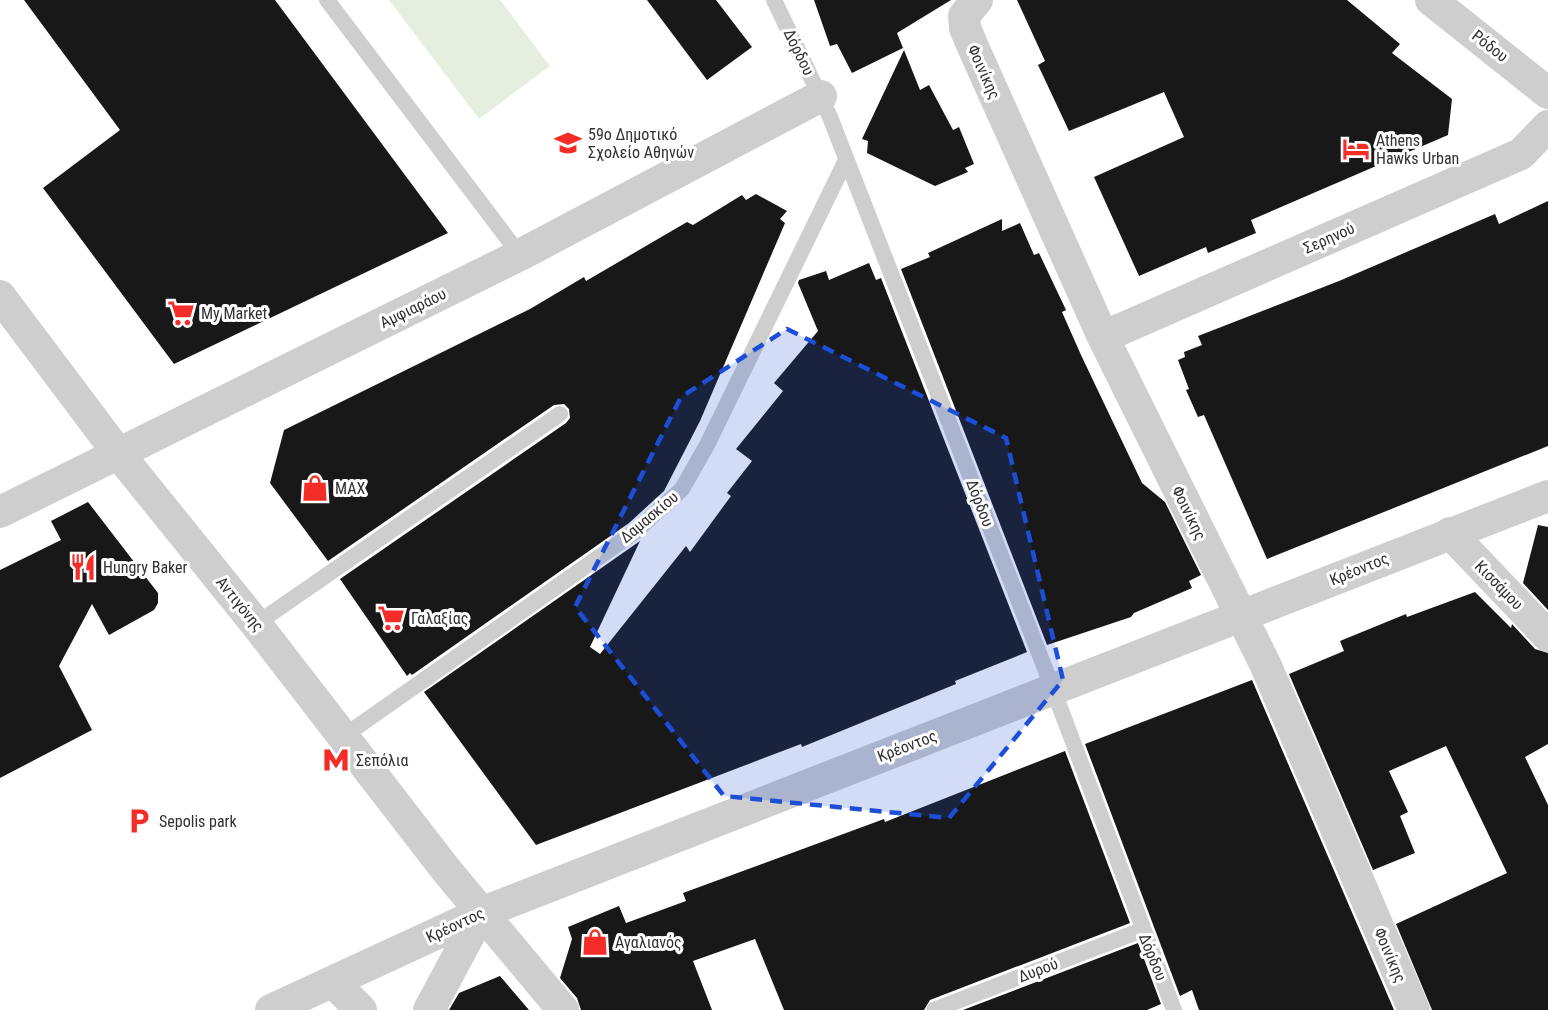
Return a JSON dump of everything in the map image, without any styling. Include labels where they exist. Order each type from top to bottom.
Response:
[{"type":"street","name":"Ρόδου","points":[[1431,0],[1548,93]]},
{"type":"street","name":"Φοινίκης","points":[[970,8],[969,38],[1102,337],[1266,666],[1414,1010]]},
{"type":"street","name":"Αμφιαράου","points":[[0,512],[520,255],[820,96]]},
{"type":"street","name":"Σερηνού","points":[[1102,337],[1521,154],[1548,126]]},
{"type":"street","name":"Αντιγόνης","points":[[0,296],[118,453],[256,624],[481,913],[563,1010]]},
{"type":"street","name":"Κρέοντος","points":[[271,1010],[481,913],[1548,496]]},
{"type":"street","name":"Κισσάμου","points":[[1450,533],[1548,636]]},
{"type":"street","points":[[429,1010],[481,913]]},
{"type":"street","points":[[333,982],[361,1010]]},
{"type":"lane","points":[[327,0],[520,255]]},
{"type":"lane","name":"Δόρδου","points":[[774,0],[820,96],[846,160],[1053,689],[1174,1010]]},
{"type":"lane","name":"Δαμασκίου","points":[[344,736],[636,531],[682,489],[707,445],[846,160]]},
{"type":"lane","points":[[256,624],[560,414]]},
{"type":"lane","name":"Δυρού","points":[[934,1010],[1142,930]]},
{"type":"highlighted area","points":[[787,329],[1006,438],[1063,680],[949,818],[724,796],[575,607],[681,397]]},
{"type":"green space","points":[[389,0],[500,0],[550,66],[479,119]]},
{"type":"building","points":[[24,0],[275,0],[448,233],[174,364],[43,188],[120,130]]},
{"type":"building","points":[[647,0],[716,0],[752,47],[707,80]]},
{"type":"building","points":[[814,0],[951,0],[897,33],[903,48],[852,73],[837,44],[830,46]]},
{"type":"building","points":[[1017,0],[1347,0],[1400,44],[1392,53],[1452,99],[1448,135],[1251,220],[1256,233],[1208,253],[1206,247],[1139,276],[1094,177],[1184,137],[1164,92],[1069,131],[1038,65],[1045,61]]},
{"type":"building","points":[[904,50],[920,90],[929,85],[953,130],[959,127],[974,164],[965,168],[968,172],[935,186],[867,153],[868,141],[862,139]]},
{"type":"building","points":[[756,194],[787,211],[780,219],[785,223],[700,421],[664,491],[629,523],[412,675],[410,673],[407,676],[340,579],[566,423],[570,418],[569,409],[564,404],[554,405],[328,561],[270,483],[284,430],[530,309],[584,277],[586,281],[687,222],[693,225],[742,195],[746,200]]},
{"type":"building","points":[[1548,201],[1548,446],[1267,559],[1204,415],[1198,417],[1186,390],[1189,389],[1178,360],[1185,357],[1184,352],[1202,345],[1198,336],[1339,281],[1495,214],[1499,224]]},
{"type":"building","points":[[1002,219],[1002,231],[1020,223],[1034,255],[1039,253],[1066,310],[1062,312],[1081,355],[1142,483],[1165,502],[1201,575],[1189,581],[1192,588],[1134,613],[1131,617],[1047,645],[901,269],[930,257],[928,253]]},
{"type":"building","points":[[869,263],[876,280],[881,278],[1027,652],[955,681],[956,684],[802,747],[801,744],[536,845],[424,692],[640,541],[590,647],[600,654],[686,546],[690,552],[731,496],[727,493],[752,461],[736,449],[783,391],[774,383],[818,331],[798,283],[799,280],[826,271],[829,280]]},
{"type":"building","points":[[88,502],[158,593],[158,603],[154,610],[109,635],[92,604],[59,666],[92,730],[0,778],[0,570],[61,540],[51,521]]},
{"type":"building","points":[[1538,525],[1548,527],[1548,610],[1523,583]]},
{"type":"building","points":[[1475,592],[1511,628],[1512,624],[1535,649],[1548,653],[1548,744],[1525,757],[1548,805],[1548,1010],[1432,1010],[1396,924],[1507,873],[1446,746],[1389,771],[1408,812],[1400,816],[1415,853],[1373,870],[1289,674],[1344,651],[1340,641],[1406,614],[1407,617]]},
{"type":"building","points":[[1252,680],[1394,1010],[1199,1010],[1192,990],[1180,996],[1085,744]]},
{"type":"building","points":[[1065,751],[1130,923],[930,1000],[924,1010],[784,1010],[755,939],[693,961],[712,1010],[581,1010],[577,998],[560,978],[572,939],[568,927],[619,906],[626,923],[686,901],[683,893],[884,819],[885,822]]},
{"type":"building","points":[[1138,943],[1161,1004],[1147,1010],[963,1010]]},
{"type":"building","points":[[500,976],[529,1010],[449,1010],[459,993]]},
{"type":"place","name":"59ο Δημοτικό Σχολείο Αθηνών","points":[[568,143]]},
{"type":"place","name":"Athens Hawks Urban","points":[[1356,149]]},
{"type":"place","name":"My Market","points":[[181,313]]},
{"type":"place","name":"MAX","points":[[315,488]]},
{"type":"place","name":"Hungry Baker","points":[[83,567]]},
{"type":"place","name":"Γαλαξίας","points":[[391,618]]},
{"type":"place","name":"Σεπόλια","points":[[336,760]]},
{"type":"place","name":"Sepolis park","points":[[139,821]]},
{"type":"place","name":"Αγαλιανός","points":[[595,942]]}]
